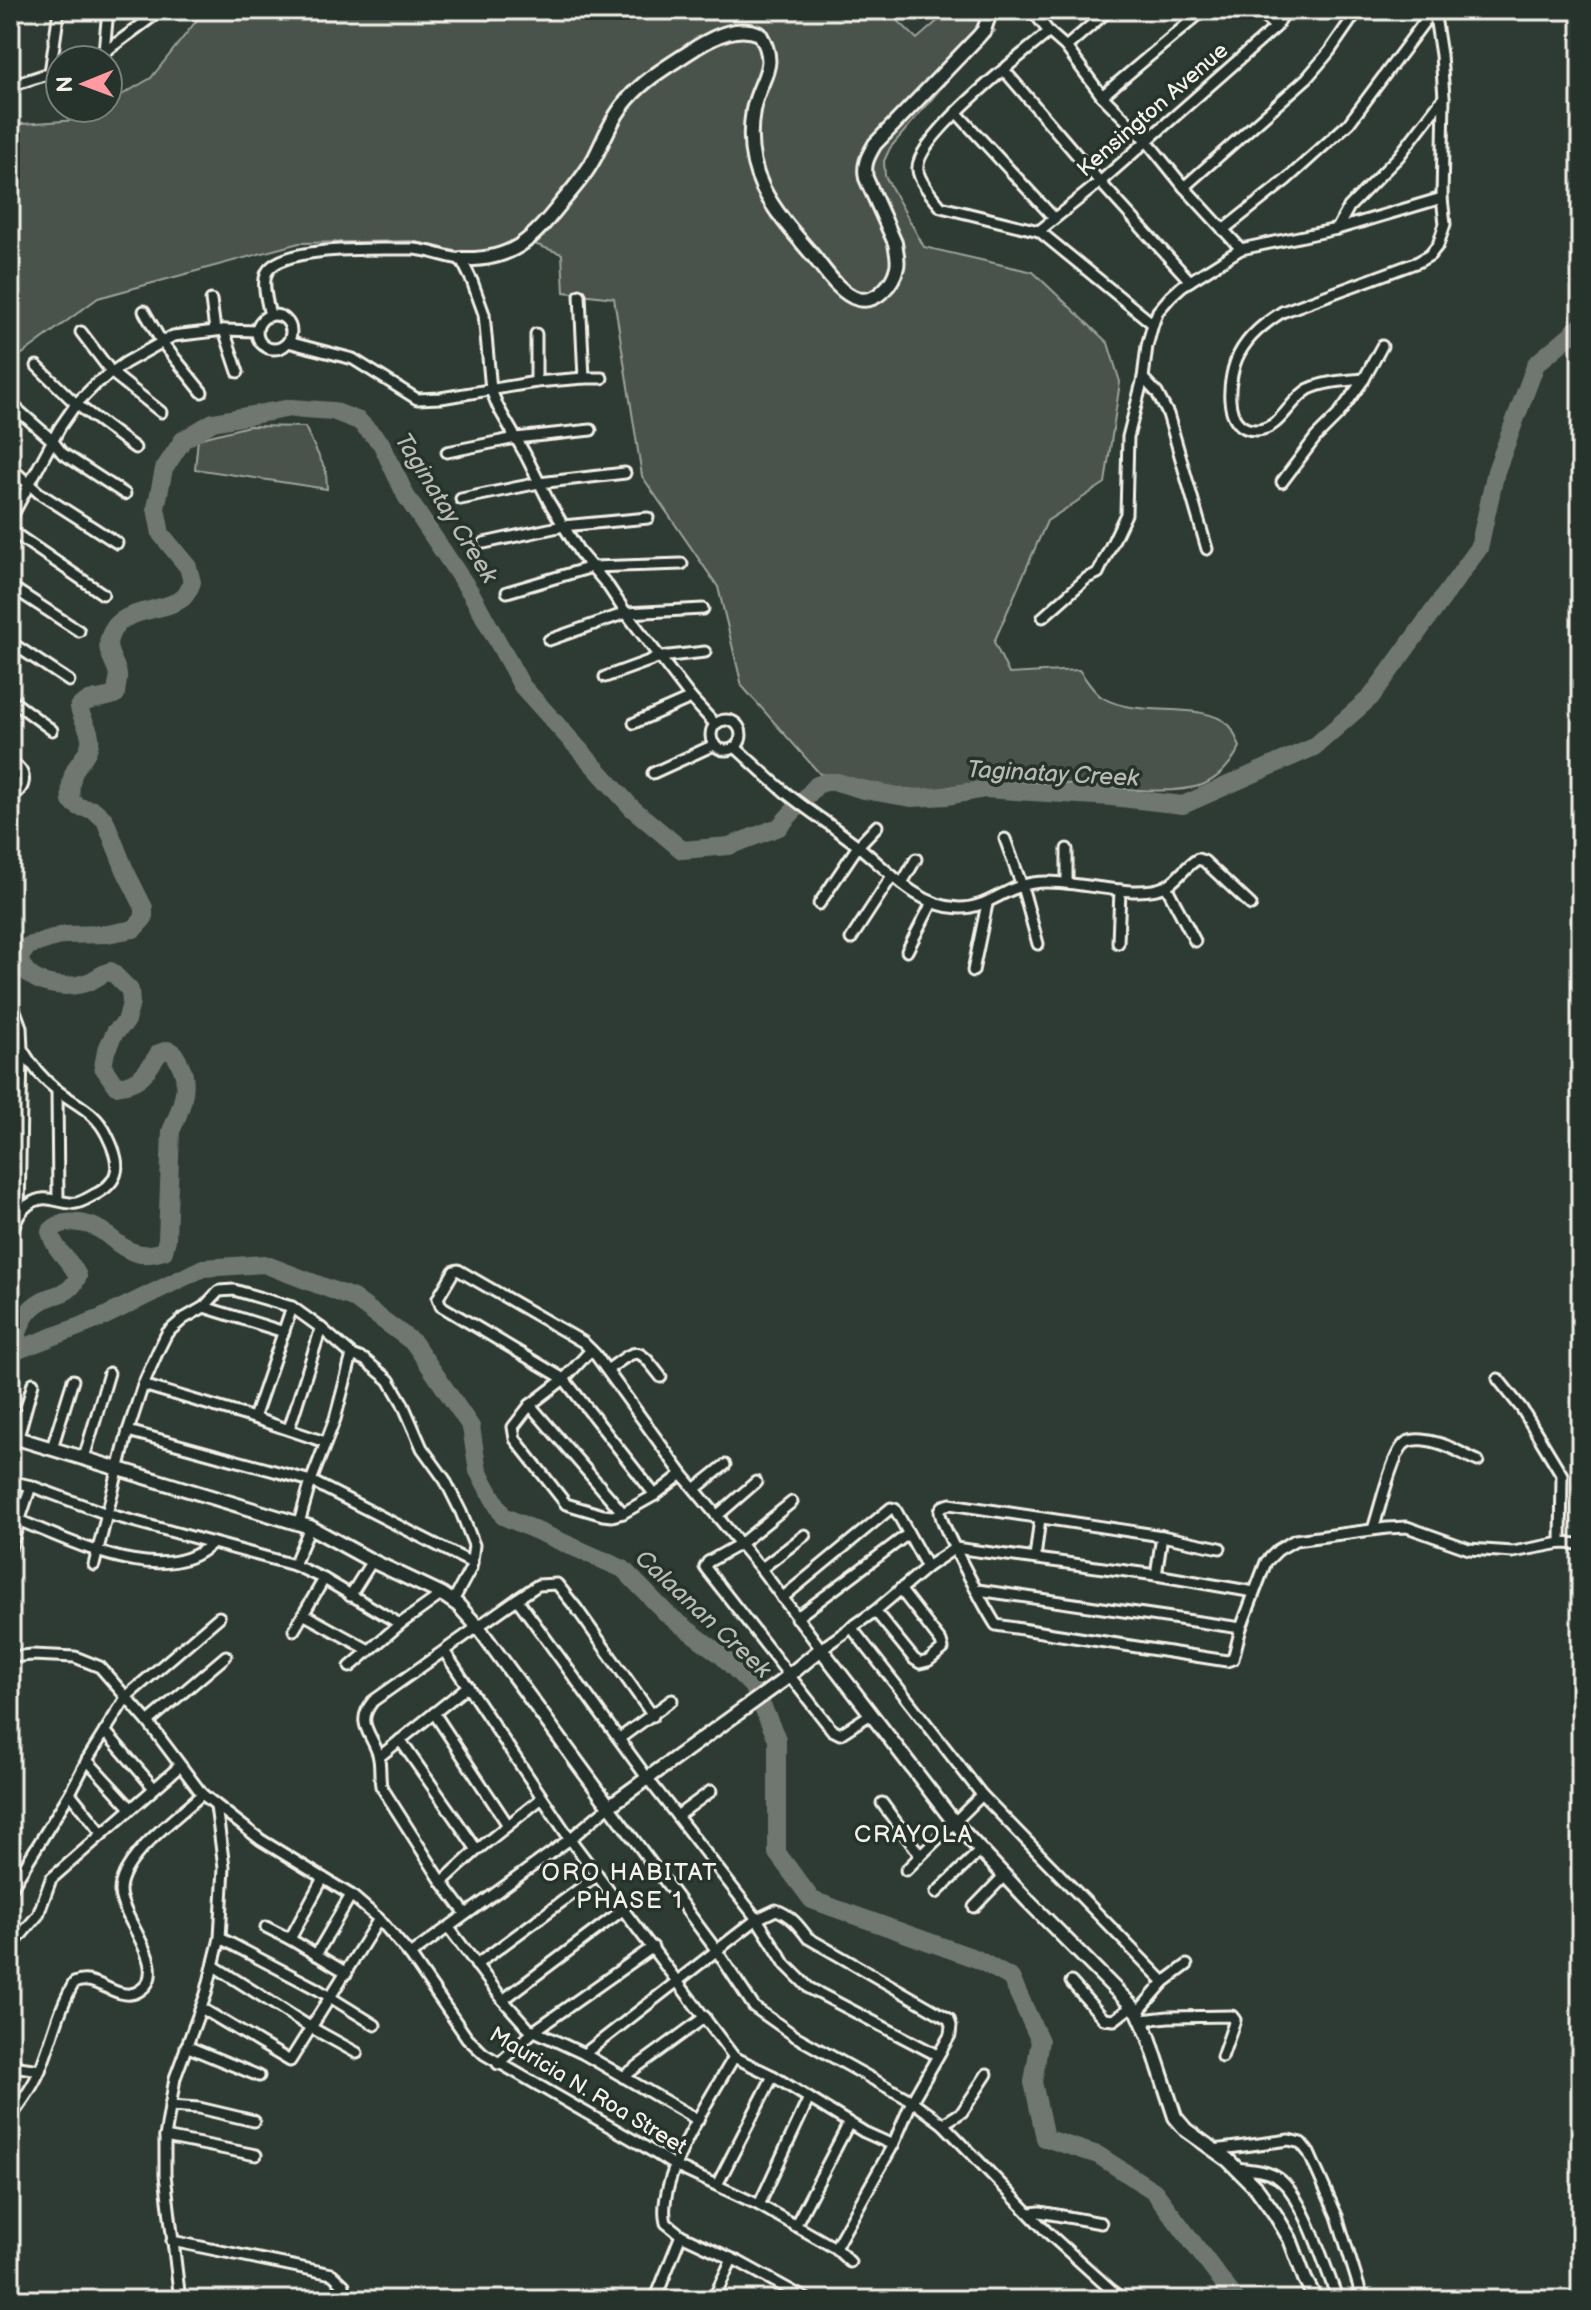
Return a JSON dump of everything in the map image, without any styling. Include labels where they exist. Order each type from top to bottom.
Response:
[{"type":"street","points":[[57,44],[59,10]]},
{"type":"street","points":[[105,44],[108,10]]},
{"type":"street","points":[[115,44],[158,10]]},
{"type":"street","points":[[270,316],[265,285],[267,272],[275,264],[300,254],[428,250],[449,258],[485,259],[497,257],[529,241],[581,179],[618,112],[641,86],[703,44],[730,32],[749,30],[760,34],[770,56],[754,108],[752,141],[755,169],[761,187],[793,233],[835,282],[851,296],[871,299],[887,285],[897,268],[897,254],[866,178],[864,168],[867,156],[984,30],[991,10]]},
{"type":"street","points":[[1032,10],[1066,47],[1102,96],[1146,140],[1241,249]]},
{"type":"street","points":[[1066,47],[1109,10]]},
{"type":"street","points":[[1102,96],[1204,10]]},
{"type":"street","points":[[1256,10],[1276,27]]},
{"type":"street","name":"Kensington Avenue","points":[[1039,231],[1100,182],[1276,27],[1286,10]]},
{"type":"street","points":[[1184,187],[1307,78],[1358,10]]},
{"type":"street","points":[[1223,230],[1286,180],[1349,123],[1433,10]]},
{"type":"street","points":[[1364,379],[1336,382],[1307,391],[1269,427],[1258,430],[1246,428],[1232,412],[1229,392],[1239,354],[1264,323],[1282,312],[1418,262],[1430,255],[1442,237],[1445,224],[1442,198],[1444,97],[1433,10]]},
{"type":"street","points":[[1049,32],[937,132],[919,160],[918,174],[941,207],[1039,231],[1153,324]]},
{"type":"street","points":[[1004,70],[1190,281]]},
{"type":"street","points":[[10,86],[44,75]]},
{"type":"street","points":[[1337,229],[1354,200],[1399,156],[1444,97]]},
{"type":"street","points":[[956,112],[1054,218]]},
{"type":"street","points":[[1043,617],[1087,578],[1098,573],[1126,514],[1128,437],[1143,378],[1147,346],[1158,311],[1182,286],[1241,249],[1337,229],[1442,198]]},
{"type":"street","points":[[461,259],[484,314],[491,390],[539,483],[580,553],[691,698],[715,724]]},
{"type":"street","points":[[580,295],[584,378]]},
{"type":"street","points":[[211,300],[219,330],[238,372]]},
{"type":"street","points":[[144,311],[161,341],[202,392]]},
{"type":"street","points":[[270,316],[278,316],[289,324],[291,333],[288,342],[279,349],[267,348],[258,338],[261,322],[270,316]]},
{"type":"street","points":[[10,520],[52,440],[76,404],[97,383],[161,341],[185,333],[257,331]]},
{"type":"street","points":[[81,332],[112,373],[161,412]]},
{"type":"street","points":[[536,334],[536,382]]},
{"type":"street","points":[[288,342],[353,359],[417,399],[441,398],[536,382],[602,378]]},
{"type":"street","points":[[1282,482],[1364,379],[1382,346]]},
{"type":"street","points":[[37,366],[76,404],[135,448]]},
{"type":"street","points":[[1143,378],[1157,393],[1168,414],[1207,549]]},
{"type":"street","points":[[10,403],[52,440],[62,453],[125,494]]},
{"type":"street","points":[[447,452],[516,438],[591,430]]},
{"type":"street","points":[[10,467],[39,493],[117,543]]},
{"type":"street","points":[[461,499],[539,483],[625,473]]},
{"type":"street","points":[[484,543],[563,526],[648,518]]},
{"type":"street","points":[[10,527],[103,594]]},
{"type":"street","points":[[507,592],[592,567],[682,564]]},
{"type":"street","points":[[10,586],[79,631]]},
{"type":"street","points":[[549,640],[626,613],[703,609]]},
{"type":"street","points":[[10,642],[69,681]]},
{"type":"street","points":[[605,677],[660,657],[705,652]]},
{"type":"street","points":[[634,723],[691,698]]},
{"type":"street","points":[[10,699],[52,730]]},
{"type":"street","points":[[724,720],[737,725],[740,739],[735,747],[727,750],[714,745],[711,732],[715,724],[724,720]]},
{"type":"street","points":[[653,773],[714,745]]},
{"type":"street","points":[[735,747],[785,792],[858,846],[892,876],[932,903],[960,908],[987,904],[1033,883],[1147,890],[1166,886],[1198,859],[1204,861],[1251,905]]},
{"type":"street","points":[[10,762],[22,771],[24,782],[19,792],[10,797]]},
{"type":"street","points":[[10,814],[10,852]]},
{"type":"street","points":[[819,904],[858,846],[877,826]]},
{"type":"street","points":[[1005,839],[1038,944]]},
{"type":"street","points":[[1067,849],[1067,883]]},
{"type":"street","points":[[902,883],[916,859]]},
{"type":"street","points":[[851,939],[892,876]]},
{"type":"street","points":[[1166,886],[1195,941]]},
{"type":"street","points":[[1118,943],[1120,890]]},
{"type":"street","points":[[907,951],[932,903]]},
{"type":"street","points":[[973,971],[987,904]]},
{"type":"street","points":[[10,997],[21,1027],[22,1049],[19,1214],[10,1236]]},
{"type":"street","points":[[10,1049],[22,1049]]},
{"type":"street","points":[[19,1214],[39,1199],[50,1197],[77,1203],[89,1198],[113,1180],[118,1168],[111,1144],[95,1116],[39,1075],[22,1049]]},
{"type":"street","points":[[57,1090],[58,1199]]},
{"type":"street","points":[[655,1495],[564,1379],[441,1306],[438,1298],[453,1273],[458,1270],[583,1342],[591,1350],[682,1474],[761,1569],[954,1822],[1138,2013],[1175,2117],[1186,2130],[1236,2168],[1257,2189],[1290,2239],[1316,2300]]},
{"type":"street","points":[[94,1565],[128,1431],[143,1385],[167,1333],[224,1289],[292,1307],[389,1380],[422,1448],[445,1480],[474,1545],[472,1563],[465,1580],[448,1598],[400,1624],[350,1667]]},
{"type":"street","points":[[204,1307],[284,1332]]},
{"type":"street","points":[[254,1418],[292,1307]]},
{"type":"street","points":[[289,1429],[321,1328]]},
{"type":"street","points":[[591,1350],[564,1379],[530,1405],[513,1427],[515,1439],[566,1504],[603,1515],[623,1513],[655,1495],[682,1474]]},
{"type":"street","points":[[607,1370],[638,1352],[661,1377]]},
{"type":"street","points":[[294,1565],[311,1481],[335,1419],[352,1355]]},
{"type":"street","points":[[84,1458],[109,1373]]},
{"type":"street","points":[[1498,1379],[1522,1409],[1562,1475],[1561,1543]]},
{"type":"street","points":[[52,1448],[73,1380]]},
{"type":"street","points":[[33,1383],[14,1436],[304,1525],[448,1598],[478,1627],[717,1951],[754,2007],[774,2023],[912,2101],[943,2124],[1047,2232],[1119,2297]]},
{"type":"street","points":[[143,1385],[325,1442]]},
{"type":"street","points":[[530,1405],[623,1513]]},
{"type":"street","points":[[128,1431],[311,1481],[472,1563]]},
{"type":"street","points":[[1373,1529],[1398,1450],[1409,1440],[1440,1443],[1478,1461]]},
{"type":"street","points":[[695,1489],[725,1465]]},
{"type":"street","points":[[10,1481],[107,1514],[294,1565],[400,1624]]},
{"type":"street","points":[[718,1515],[756,1482]]},
{"type":"street","points":[[10,1549],[31,1486]]},
{"type":"street","points":[[792,1502],[740,1544],[708,1562],[705,1567],[785,1679],[836,1734],[845,1732],[871,1714]]},
{"type":"street","points":[[1220,1548],[1162,1536],[944,1505],[940,1516],[999,1626],[1227,1661],[1233,1659],[1241,1628],[1266,1562],[1295,1540],[1407,1527],[1455,1546],[1492,1551],[1513,1552],[1561,1543],[1581,1544]]},
{"type":"street","points":[[782,1598],[889,1509],[895,1509],[927,1567]]},
{"type":"street","points":[[1035,1558],[1040,1518]]},
{"type":"street","points":[[20,1521],[99,1551],[139,1562],[191,1558],[212,1543]]},
{"type":"street","points":[[796,1618],[908,1534]]},
{"type":"street","points":[[761,1569],[805,1535]]},
{"type":"street","points":[[1156,1575],[1162,1536]]},
{"type":"street","points":[[410,1955],[785,1679],[955,1548],[1156,1575],[1254,1592]]},
{"type":"street","points":[[350,1596],[372,1561]]},
{"type":"street","points":[[294,1630],[324,1579]]},
{"type":"street","points":[[466,1914],[381,1786],[379,1757],[365,1728],[366,1710],[373,1701],[538,1585],[557,1584],[653,1716]]},
{"type":"street","points":[[875,1611],[920,1663],[928,1661],[943,1649],[941,1642],[900,1589]]},
{"type":"street","points":[[978,1590],[1241,1628]]},
{"type":"street","points":[[517,1599],[648,1779],[757,1919],[786,1965],[809,1988],[937,2055]]},
{"type":"street","points":[[305,1615],[369,1650]]},
{"type":"street","points":[[10,1890],[127,1696],[219,1617]]},
{"type":"street","points":[[851,1627],[982,1795],[1164,1982]]},
{"type":"street","points":[[444,1651],[570,1839],[734,2057],[893,2145]]},
{"type":"street","points":[[148,1722],[226,1656]]},
{"type":"street","name":"Mauricia N. Roa Street","points":[[10,1657],[77,1657],[100,1667],[148,1722],[202,1794],[261,1840],[351,1895],[379,1919],[410,1955],[467,2038],[498,2064],[675,2166],[759,2205],[835,2248],[850,2262]]},
{"type":"street","points":[[379,1757],[468,1686]]},
{"type":"street","points":[[620,1738],[672,1700]]},
{"type":"street","points":[[434,1713],[508,1825]]},
{"type":"street","points":[[105,1731],[154,1788]]},
{"type":"street","points":[[400,1740],[477,1850]]},
{"type":"street","points":[[87,1760],[131,1808]]},
{"type":"street","points":[[10,1948],[38,1915],[51,1879],[180,1766]]},
{"type":"street","points":[[677,1816],[711,1791]]},
{"type":"street","points":[[70,1793],[102,1833]]},
{"type":"street","points":[[10,2118],[40,2070],[64,2000],[74,1983],[88,1980],[120,1993],[132,1994],[142,1990],[148,1980],[148,1955],[132,1926],[120,1894],[122,1876],[130,1861],[151,1838],[202,1794]]},
{"type":"street","points":[[906,1870],[982,1795]]},
{"type":"street","points":[[442,1882],[542,1798]]},
{"type":"street","points":[[882,1803],[920,1855]]},
{"type":"street","points":[[180,2300],[165,2175],[165,2137],[186,2046],[201,2008],[220,1938],[224,1867],[216,1806]]},
{"type":"street","points":[[936,1893],[980,1851]]},
{"type":"street","points":[[476,1965],[598,1875]]},
{"type":"street","points":[[974,1907],[1004,1876]]},
{"type":"street","points":[[290,1939],[323,1878]]},
{"type":"street","points":[[316,1955],[351,1895]]},
{"type":"street","points":[[503,2000],[624,1909]]},
{"type":"street","points":[[584,2054],[757,1919],[776,1910],[785,1912],[808,1938],[949,2019],[950,2035],[835,2248]]},
{"type":"street","points":[[201,2008],[290,2061],[379,1919]]},
{"type":"street","points":[[266,1927],[347,1973]]},
{"type":"street","points":[[449,1928],[519,2020],[698,2120]]},
{"type":"street","points":[[220,1938],[375,2025]]},
{"type":"street","points":[[498,2064],[534,2031],[653,1947]]},
{"type":"street","points":[[1138,2013],[1164,1982],[1187,1965]]},
{"type":"street","points":[[214,1966],[357,2053]]},
{"type":"street","points":[[1071,1982],[1104,2019],[1114,2020],[1138,2013],[1168,2017],[1232,2016],[1235,2020],[1222,2057]]},
{"type":"street","points":[[623,2077],[705,2017]]},
{"type":"street","points":[[186,2046],[259,2076]]},
{"type":"street","points":[[734,2057],[675,2166],[663,2205],[666,2223],[681,2235],[808,2300]]},
{"type":"street","points":[[10,2060],[19,2067],[40,2070]]},
{"type":"street","points":[[943,2124],[962,2112],[987,2074]]},
{"type":"street","points":[[717,2185],[773,2076]]},
{"type":"street","points":[[759,2205],[809,2098]]},
{"type":"street","points":[[170,2106],[199,2108],[254,2121]]},
{"type":"street","points":[[795,2226],[849,2123]]},
{"type":"street","points":[[165,2137],[256,2155]]},
{"type":"street","points":[[1214,2150],[1289,2140],[1301,2143],[1309,2153],[1337,2216],[1363,2300]]},
{"type":"street","points":[[1236,2168],[1269,2174],[1291,2190],[1338,2300]]},
{"type":"street","points":[[1030,2213],[1101,2223]]},
{"type":"street","points":[[655,2300],[681,2235]]},
{"type":"street","points":[[172,2241],[332,2274],[344,2285],[346,2300]]},
{"type":"street","points":[[713,2300],[732,2259]]},
{"type":"shaded area","points":[[205,10],[887,10],[917,39],[950,10],[978,10],[995,31],[964,61],[890,148],[884,161],[885,176],[924,247],[1033,272],[1108,343],[1120,382],[1105,483],[1047,521],[994,642],[1009,674],[1079,670],[1099,695],[1118,704],[1203,713],[1217,718],[1231,727],[1240,747],[1229,765],[1202,785],[1172,790],[1020,782],[914,790],[820,774],[742,686],[718,587],[642,476],[614,298],[564,292],[562,254],[518,238],[498,252],[477,256],[412,241],[299,243],[98,298],[10,363],[10,125],[124,124],[124,94],[151,78]]},
{"type":"shaded area","points":[[249,426],[305,427],[326,471],[327,489],[195,469],[198,439]]},
{"type":"waterway","name":"Taginatay Creek","points":[[16,1349],[20,1327],[31,1309],[43,1300],[68,1290],[78,1276],[53,1240],[50,1232],[55,1227],[75,1222],[90,1225],[124,1248],[141,1254],[164,1251],[167,1239],[171,1131],[185,1084],[179,1062],[173,1052],[159,1053],[142,1076],[116,1086],[103,1067],[115,1032],[126,1022],[131,1003],[130,990],[111,971],[79,985],[47,983],[29,974],[20,957],[28,946],[63,935],[107,934],[134,929],[144,918],[144,908],[105,820],[94,810],[79,807],[71,801],[71,786],[75,770],[90,743],[79,707],[88,701],[116,694],[118,675],[108,644],[114,628],[131,616],[183,598],[192,582],[188,567],[161,534],[156,508],[164,469],[183,440],[213,422],[291,408],[333,411],[359,421],[381,443],[406,496],[471,593],[522,686],[632,808],[682,850],[729,846],[779,827],[817,785],[826,782],[911,798],[948,796],[985,789],[1183,805],[1314,747],[1371,697],[1479,548],[1496,471],[1536,364],[1581,326]]},
{"type":"waterway","name":"Calaanan Creek","points":[[10,1353],[99,1319],[203,1268],[264,1264],[353,1298],[414,1343],[471,1427],[478,1471],[503,1516],[623,1569],[668,1615],[720,1654],[754,1688],[777,1739],[777,1853],[812,1900],[977,1959],[1011,1978],[1040,2041],[1033,2082],[1045,2138],[1098,2155],[1154,2191],[1236,2300]]},
{"type":"district","name":"CRAYOLA","points":[[914,1834]]},
{"type":"district","name":"ORO HABITAT PHASE 1","points":[[630,1886]]}]
